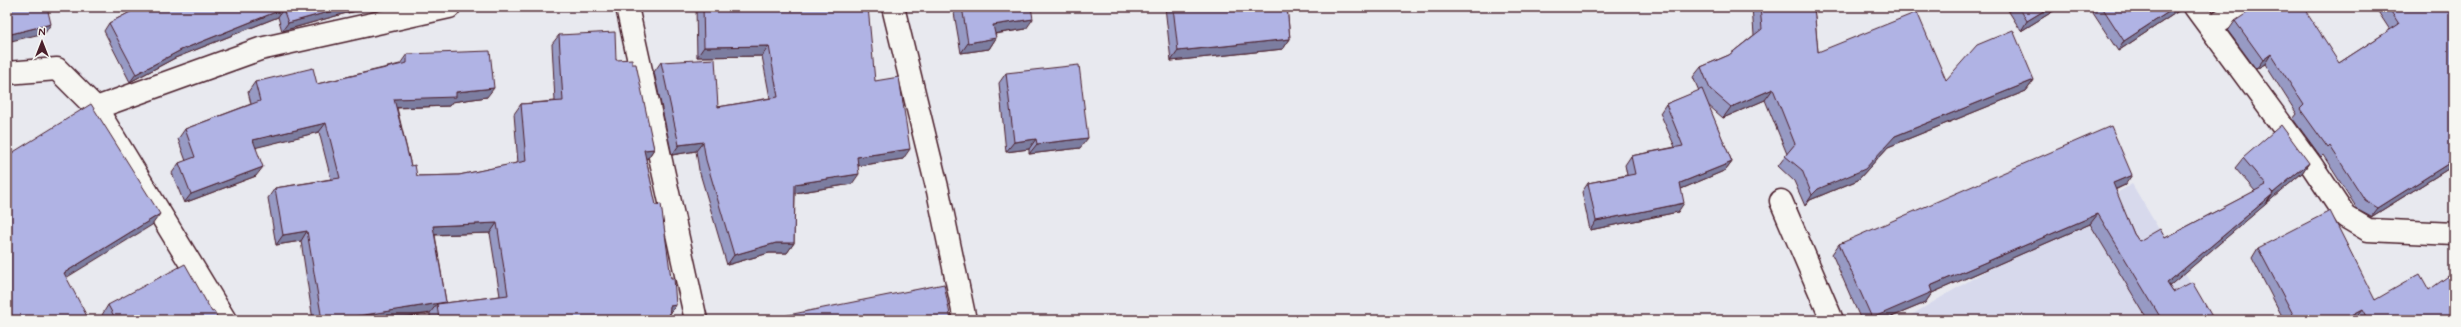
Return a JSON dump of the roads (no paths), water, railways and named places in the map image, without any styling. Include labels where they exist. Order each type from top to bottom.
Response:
[{"type":"street","points":[[96,108],[260,49],[449,7]]},
{"type":"street","points":[[627,7],[696,320]]},
{"type":"street","points":[[893,7],[938,191],[965,320]]},
{"type":"street","points":[[2195,7],[2312,166],[2346,217],[2368,230],[2454,234]]},
{"type":"street","points":[[2211,28],[2243,7]]},
{"type":"street","points":[[7,73],[57,69],[96,108],[225,320]]},
{"type":"street","points":[[1781,201],[1832,320]]}]
